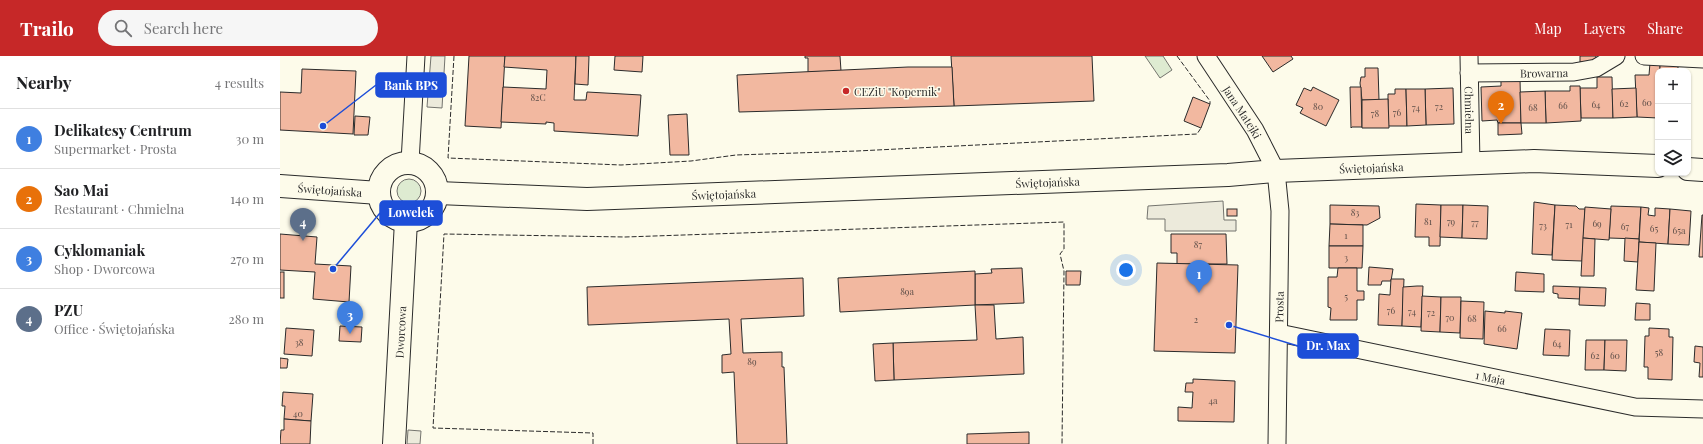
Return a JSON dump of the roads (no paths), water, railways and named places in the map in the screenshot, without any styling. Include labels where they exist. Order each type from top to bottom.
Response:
[{"type":"street","points":[[410,162],[416,56]]},
{"type":"street","name":"Jana Matejki","points":[[1206,56],[1255,130],[1276,171]]},
{"type":"street","name":"Browarna","points":[[1469,64],[1574,72],[1596,68],[1616,56]]},
{"type":"street","points":[[1644,56],[1703,59]]},
{"type":"street","name":"Chmielna","points":[[1469,64],[1471,164]]},
{"type":"street","name":"Świętojańska","points":[[438,194],[587,199],[1228,175],[1276,171],[1534,161],[1655,166]]},
{"type":"street","points":[[410,162],[419,164],[427,169],[437,184],[438,194],[436,203],[427,214],[415,220],[406,221],[390,215],[380,201],[379,192],[380,183],[385,174],[400,164],[410,162]]},
{"type":"street","points":[[1691,169],[1703,169]]},
{"type":"street","name":"Prosta","points":[[1276,171],[1280,211],[1277,444]]},
{"type":"street","name":"Świętojańska","points":[[280,186],[379,192]]},
{"type":"street","name":"Dworcowa","points":[[394,444],[406,221]]},
{"type":"street","name":"1 Maja","points":[[1279,333],[1635,407],[1703,409]]},
{"type":"place","name":"CEZiU \"Kopernik\"","points":[[846,91]]},
{"type":"place","name":"Sao Mai","points":[[1501,124]]},
{"type":"place","name":"Bank BPS","points":[[323,126]]},
{"type":"place","name":"PZU","points":[[303,241]]},
{"type":"place","name":"Lowelek","points":[[333,269]]},
{"type":"place","name":"Delikatesy Centrum","points":[[1199,293]]},
{"type":"place","name":"Dr. Max","points":[[1229,325]]},
{"type":"place","name":"Cyklomaniak","points":[[350,334]]}]
